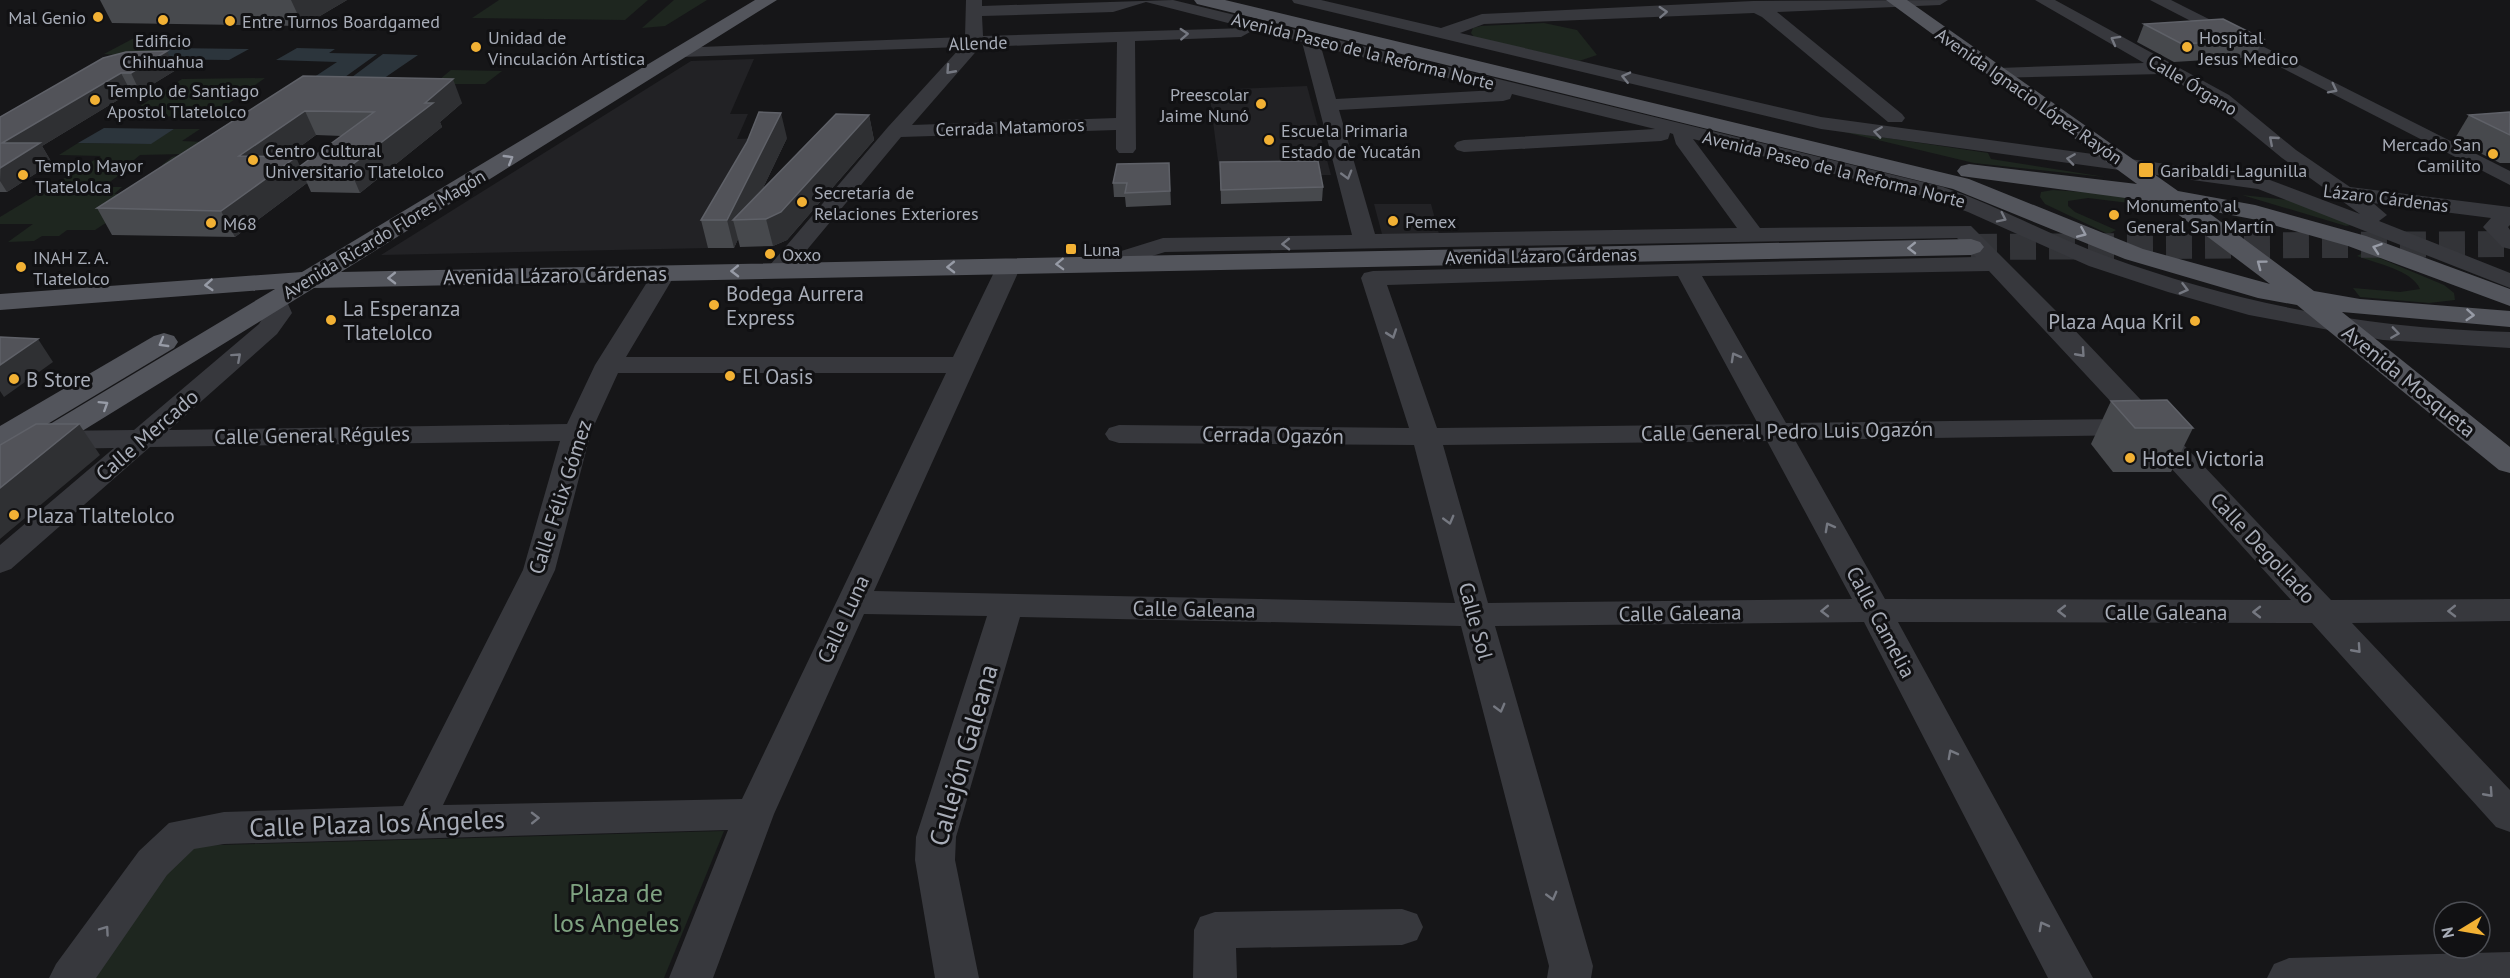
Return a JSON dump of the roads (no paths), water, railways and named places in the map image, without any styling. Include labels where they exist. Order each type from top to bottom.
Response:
[{"type":"main road","name":"Avenida Ricardo Flores Magón","points":[[0,468],[47,440],[271,290],[745,0]]},
{"type":"main road","name":"Avenida Ricardo Flores Magón","points":[[0,439],[271,290],[307,280],[768,0]]},
{"type":"main road","name":"Avenida Paseo de la Reforma Norte","points":[[1203,0],[1932,176],[1992,194],[2134,254],[2256,289],[2308,300],[2360,307],[2510,319]]},
{"type":"main road","name":"Avenida Paseo de la Reforma Norte","points":[[1243,0],[1972,172],[2170,196],[2255,212],[2357,241],[2510,298]]},
{"type":"main road","name":"Avenida Ignacio López Rayón","points":[[1896,1],[2170,196],[2308,300]]},
{"type":"main road","name":"Avenida Lázaro Cárdenas","points":[[307,280],[1009,266],[1967,239]]},
{"type":"main road","points":[[6,302],[271,290]]},
{"type":"main road","name":"Avenida Mosqueta","points":[[2308,300],[2510,463]]},
{"type":"street","points":[[778,270],[895,131],[974,43],[974,6],[1113,7],[1139,0]]},
{"type":"street","name":"Avenida Paseo de la Reforma Norte","points":[[1153,0],[1533,93],[1685,134],[1935,192],[1986,210],[2096,260],[2158,282],[2233,302],[2341,325],[2425,337],[2510,340]]},
{"type":"street","name":"Avenida Paseo de la Reforma Norte","points":[[1300,0],[1821,123],[2129,167],[2262,183],[2510,281]]},
{"type":"street","points":[[1562,0],[1575,16]]},
{"type":"street","points":[[1740,0],[1768,13],[1895,118]]},
{"type":"street","points":[[1440,34],[1482,20],[1940,0]]},
{"type":"street","name":"Calle Órgano","points":[[2043,0],[2234,107],[2289,154],[2423,248]]},
{"type":"street","points":[[2158,0],[2510,179]]},
{"type":"street","name":"Allende","points":[[681,52],[974,43],[1275,30]]},
{"type":"street","points":[[1126,37],[1126,149]]},
{"type":"street","points":[[1310,38],[1366,243]]},
{"type":"street","points":[[1999,74],[2166,68]]},
{"type":"street","points":[[1328,105],[1389,93],[1533,93]]},
{"type":"street","name":"Cerrada Matamoros","points":[[895,131],[1125,124]]},
{"type":"street","points":[[2417,132],[2464,132]]},
{"type":"street","points":[[1464,146],[1685,134],[1753,234]]},
{"type":"street","name":"Lázaro Cárdenas","points":[[2262,183],[2510,214]]},
{"type":"street","name":"Lázaro Cárdenas","points":[[2510,214],[2494,227],[2510,242]]},
{"type":"street","name":"Avenida Lázaro Cárdenas","points":[[1110,262],[1162,245],[1753,234],[1967,239]]},
{"type":"street","name":"Calle Degollado","points":[[1967,239],[1998,264],[2510,816]]},
{"type":"street","points":[[1686,269],[1998,264]]},
{"type":"street","name":"Calle Luna","points":[[691,978],[754,814],[1009,266]]},
{"type":"street","name":"Calle Sol","points":[[1572,974],[1426,437],[1373,278],[1686,269]]},
{"type":"street","name":"Calle Camelia","points":[[1686,269],[1875,610],[2071,978]]},
{"type":"street","name":"Calle Félix Gómez","points":[[415,821],[539,570],[578,432],[608,365],[664,273]]},
{"type":"street","name":"Calle Mercado","points":[[0,562],[268,329],[279,313],[271,290]]},
{"type":"street","points":[[608,365],[962,365]]},
{"type":"street","name":"Calle General Pedro Luis Ogazón","points":[[1426,437],[1776,430],[2148,427]]},
{"type":"street","name":"Calle General Régules","points":[[47,440],[578,432]]},
{"type":"street","name":"Cerrada Ogazón","points":[[1119,434],[1426,437]]},
{"type":"street","name":"Calle Galeana","points":[[851,602],[1474,615],[1875,610],[2323,612],[2510,610]]},
{"type":"street","name":"Callejón Galeana","points":[[957,978],[935,860],[936,837],[1007,604]]},
{"type":"street","name":"Calle Plaza los Ángeles","points":[[71,978],[153,862],[183,834],[225,828],[415,821],[754,814]]},
{"type":"street","points":[[1215,978],[1215,930],[1402,927]]},
{"type":"street","points":[[2289,978],[2510,971]]},
{"type":"tunnel","points":[[1971,247],[2510,244]]},
{"type":"place","name":"Mal Genio","points":[[98,17]]},
{"type":"place","name":"Edificio Chihuahua","points":[[163,20]]},
{"type":"place","name":"Entre Turnos Boardgamed","points":[[230,21]]},
{"type":"place","name":"Unidad de Vinculación Artística","points":[[476,47]]},
{"type":"place","name":"Hospital Jesus Medico","points":[[2187,47]]},
{"type":"place","name":"Templo de Santiago Apostol Tlatelolco","points":[[95,100]]},
{"type":"place","name":"Preescolar Jaime Nunó","points":[[1261,104]]},
{"type":"place","name":"Escuela Primaria Estado de Yucatán","points":[[1269,140]]},
{"type":"place","name":"Mercado San Camilito","points":[[2493,154]]},
{"type":"place","name":"Centro Cultural Universitario Tlatelolco","points":[[253,160]]},
{"type":"place","name":"Garibaldi-Lagunilla","points":[[2146,170]]},
{"type":"place","name":"Templo Mayor Tlatelolca","points":[[23,175]]},
{"type":"place","name":"Secretaría de Relaciones Exteriores","points":[[802,202]]},
{"type":"place","name":"Monumento al General San Martín","points":[[2114,215]]},
{"type":"place","name":"Pemex","points":[[1393,221]]},
{"type":"place","name":"M68","points":[[211,223]]},
{"type":"place","name":"Luna","points":[[1071,249]]},
{"type":"place","name":"Oxxo","points":[[770,254]]},
{"type":"place","name":"INAH Z. A. Tlatelolco","points":[[21,267]]},
{"type":"place","name":"Bodega Aurrera Express","points":[[714,305]]},
{"type":"place","name":"La Esperanza Tlatelolco","points":[[331,320]]},
{"type":"place","name":"Plaza Aqua Kril","points":[[2195,321]]},
{"type":"place","name":"El Oasis","points":[[730,376]]},
{"type":"place","name":"B Store","points":[[14,379]]},
{"type":"place","name":"Hotel Victoria","points":[[2130,458]]},
{"type":"place","name":"Plaza Tlaltelolco","points":[[14,515]]},
{"type":"park label","name":"Plaza de los Angeles","points":[[616,907]]}]
